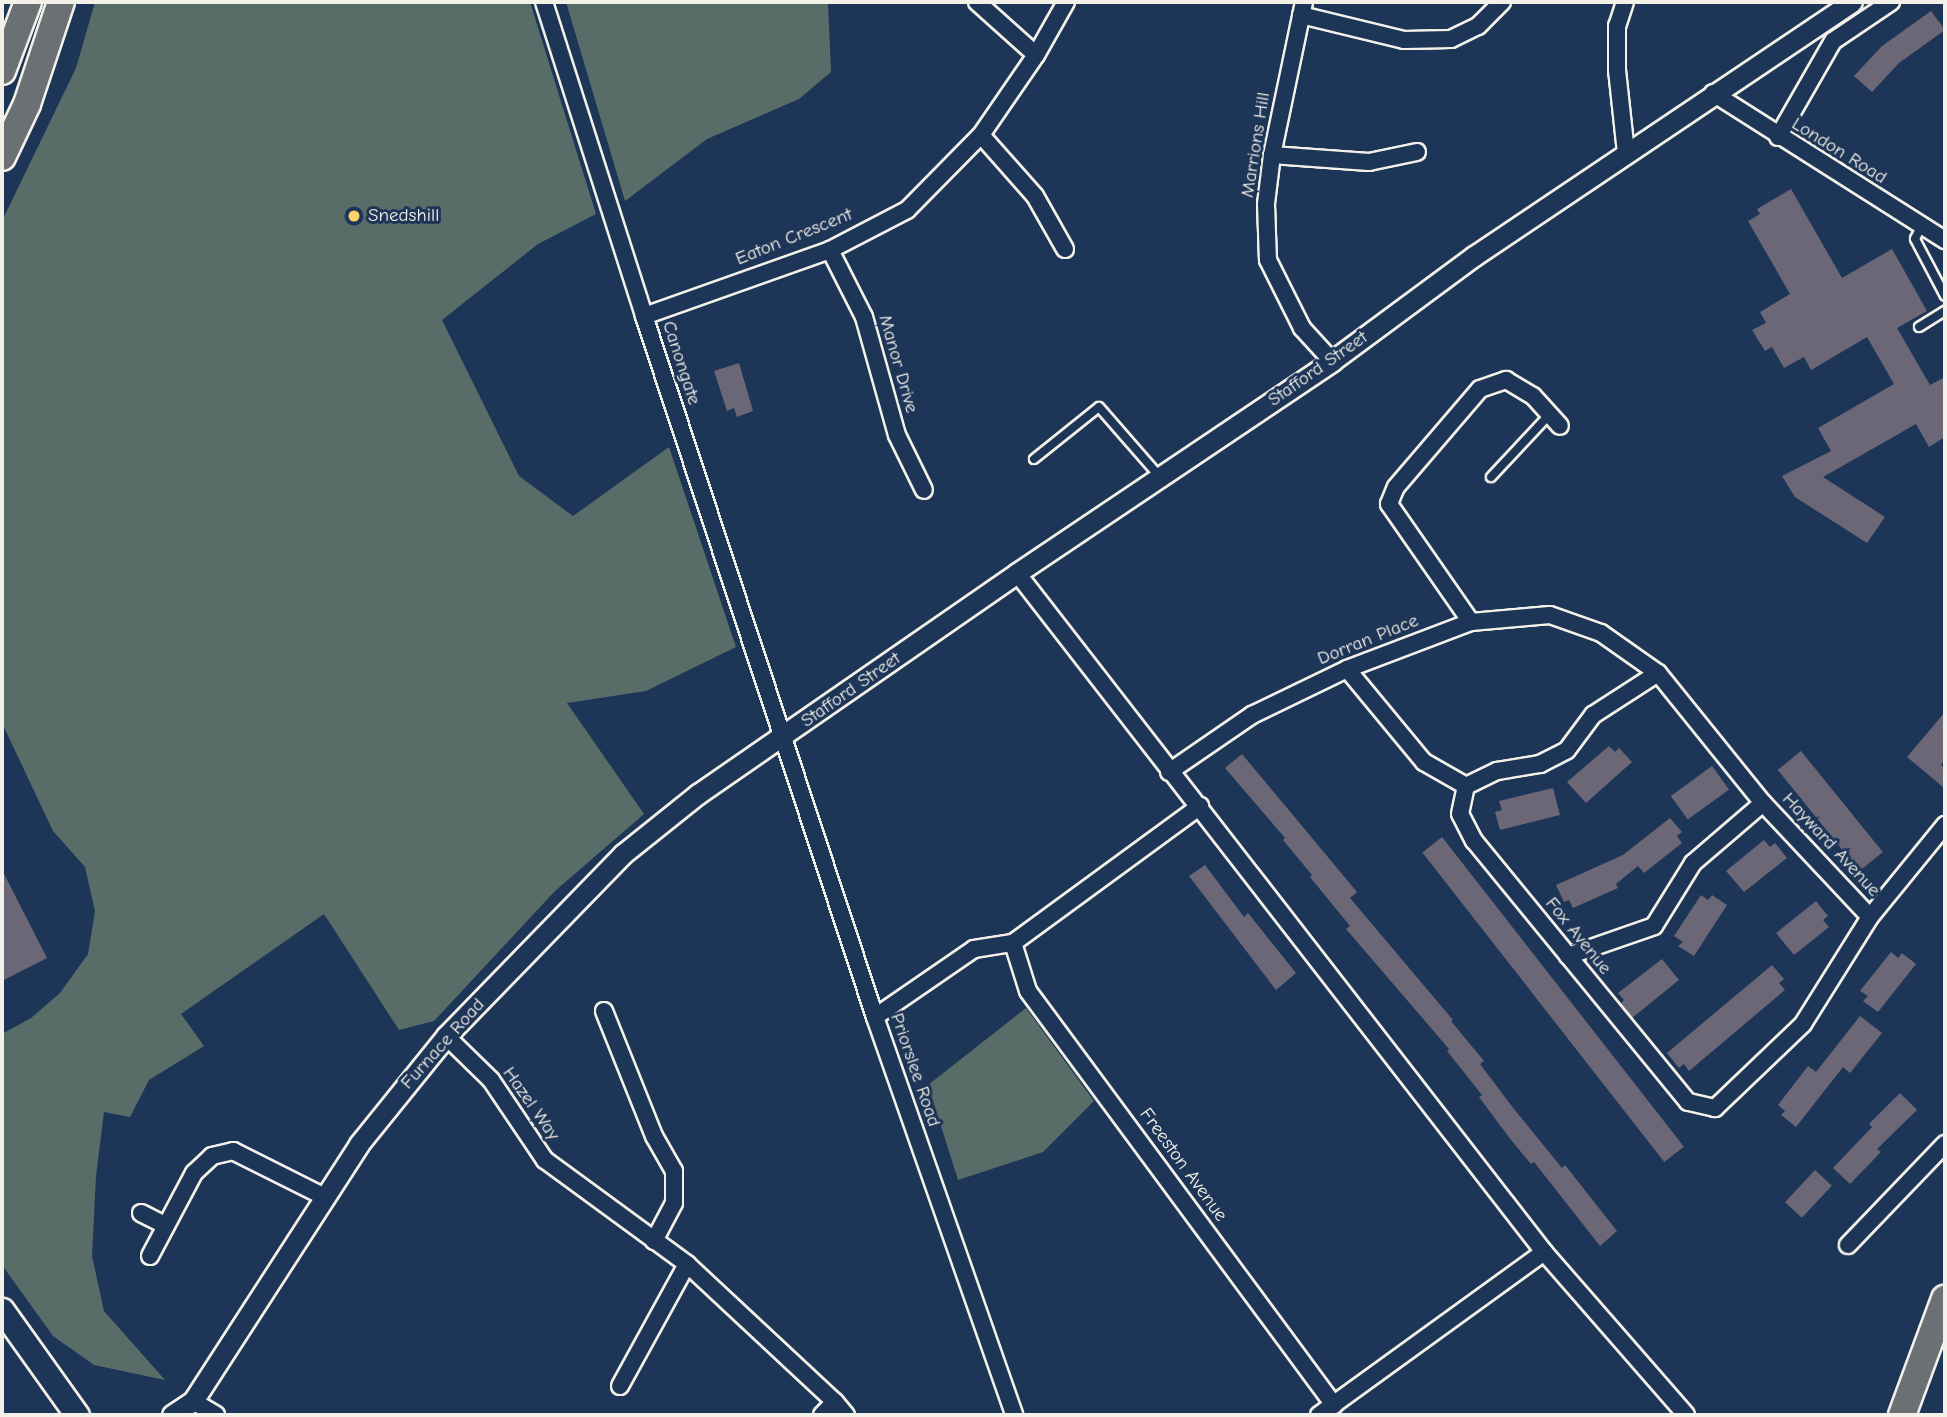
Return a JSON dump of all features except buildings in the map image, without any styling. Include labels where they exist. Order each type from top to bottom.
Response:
[{"type":"main road","points":[[2,71],[28,2]]},
{"type":"main road","points":[[2,157],[27,104],[61,2]]},
{"type":"main road","points":[[1902,1415],[1945,1299]]},
{"type":"main road","points":[[2,1310],[77,1415]]},
{"type":"street","name":"Canongate","points":[[544,2],[644,316],[784,736]]},
{"type":"street","points":[[977,2],[1036,55]]},
{"type":"street","name":"Eaton Crescent","points":[[644,316],[830,250],[907,210],[981,135],[1036,55],[1066,2]]},
{"type":"street","points":[[1302,8],[1404,40],[1451,39],[1478,26],[1502,2]]},
{"type":"street","points":[[1625,2],[1617,26],[1617,70],[1626,153]]},
{"type":"street","name":"Stafford Street","points":[[784,736],[1017,573],[1332,360],[1474,256],[1852,2]]},
{"type":"street","points":[[1778,137],[1833,41],[1891,2]]},
{"type":"street","name":"Marrions Hill","points":[[1302,8],[1272,155],[1266,204],[1268,260],[1302,328],[1332,360]]},
{"type":"street","name":"London Road","points":[[1713,93],[1921,228],[1945,240]]},
{"type":"street","points":[[981,135],[1035,196],[1065,249]]},
{"type":"street","points":[[1272,155],[1369,162],[1417,152]]},
{"type":"street","name":"Manor Drive","points":[[830,250],[864,317],[897,435],[924,490]]},
{"type":"street","points":[[1471,622],[1389,503],[1396,487],[1480,389],[1506,380],[1533,396],[1555,420]]},
{"type":"street","points":[[1017,573],[1544,1252],[1686,1415]]},
{"type":"street","name":"Dorran Place","points":[[1169,772],[1252,715],[1347,669],[1471,622],[1550,615],[1601,633]]},
{"type":"street","name":"Hayward Avenue","points":[[1601,633],[1658,673],[1763,803],[1870,917],[1803,1024],[1715,1108],[1688,1102]]},
{"type":"street","points":[[1347,669],[1424,762],[1466,786],[1496,771],[1540,764],[1567,750],[1593,715],[1658,673]]},
{"type":"street","name":"Priorslee Road","points":[[784,736],[875,1017],[1014,1415]]},
{"type":"street","name":"Furnace Road","points":[[172,1415],[193,1401],[359,1144],[446,1036],[623,854],[698,794],[784,736]]},
{"type":"street","name":"Fox Avenue","points":[[1466,786],[1460,814],[1474,841],[1688,1102]]},
{"type":"street","points":[[1568,956],[1654,926],[1693,863],[1763,803]]},
{"type":"street","points":[[875,1017],[974,949],[1013,943],[1200,806]]},
{"type":"street","points":[[1870,917],[1945,825]]},
{"type":"street","name":"Freeston Avenue","points":[[1013,943],[1028,991],[1334,1405]]},
{"type":"street","points":[[604,1011],[654,1136],[674,1171],[674,1203],[654,1241]]},
{"type":"street","name":"Hazel Way","points":[[446,1036],[491,1080],[545,1160],[687,1264],[846,1415]]},
{"type":"street","points":[[1848,1245],[1945,1144]]},
{"type":"street","points":[[150,1256],[194,1173],[212,1156],[233,1151],[325,1196]]},
{"type":"street","points":[[141,1213],[166,1226]]},
{"type":"street","points":[[1319,1415],[1544,1252]]},
{"type":"street","points":[[620,1386],[687,1264]]},
{"type":"street","points":[[193,1401],[216,1415]]},
{"type":"street","points":[[822,1415],[835,1402]]},
{"type":"lane","points":[[1921,228],[1915,239],[1945,296]]},
{"type":"lane","points":[[1919,327],[1945,312]]},
{"type":"lane","points":[[1034,459],[1099,407],[1161,478]]},
{"type":"lane","points":[[1492,477],[1555,420]]},
{"type":"green space","points":[[95,2],[530,2],[596,214],[538,244],[442,320],[519,476],[573,516],[669,447],[736,647],[646,691],[567,703],[644,814],[555,891],[434,1021],[399,1030],[324,914],[181,1014],[204,1046],[149,1080],[130,1117],[104,1112],[96,1176],[92,1256],[104,1311],[165,1380],[94,1365],[53,1336],[2,1265],[2,1034],[31,1018],[60,993],[88,954],[95,911],[85,867],[53,831],[2,723],[2,221],[76,68]]},
{"type":"green space","points":[[566,2],[828,2],[831,72],[799,99],[707,139],[625,201]]},
{"type":"green space","points":[[1026,1008],[1094,1101],[1043,1152],[958,1180],[928,1085]]},
{"type":"place","name":"Snedshill","points":[[354,216]]}]
